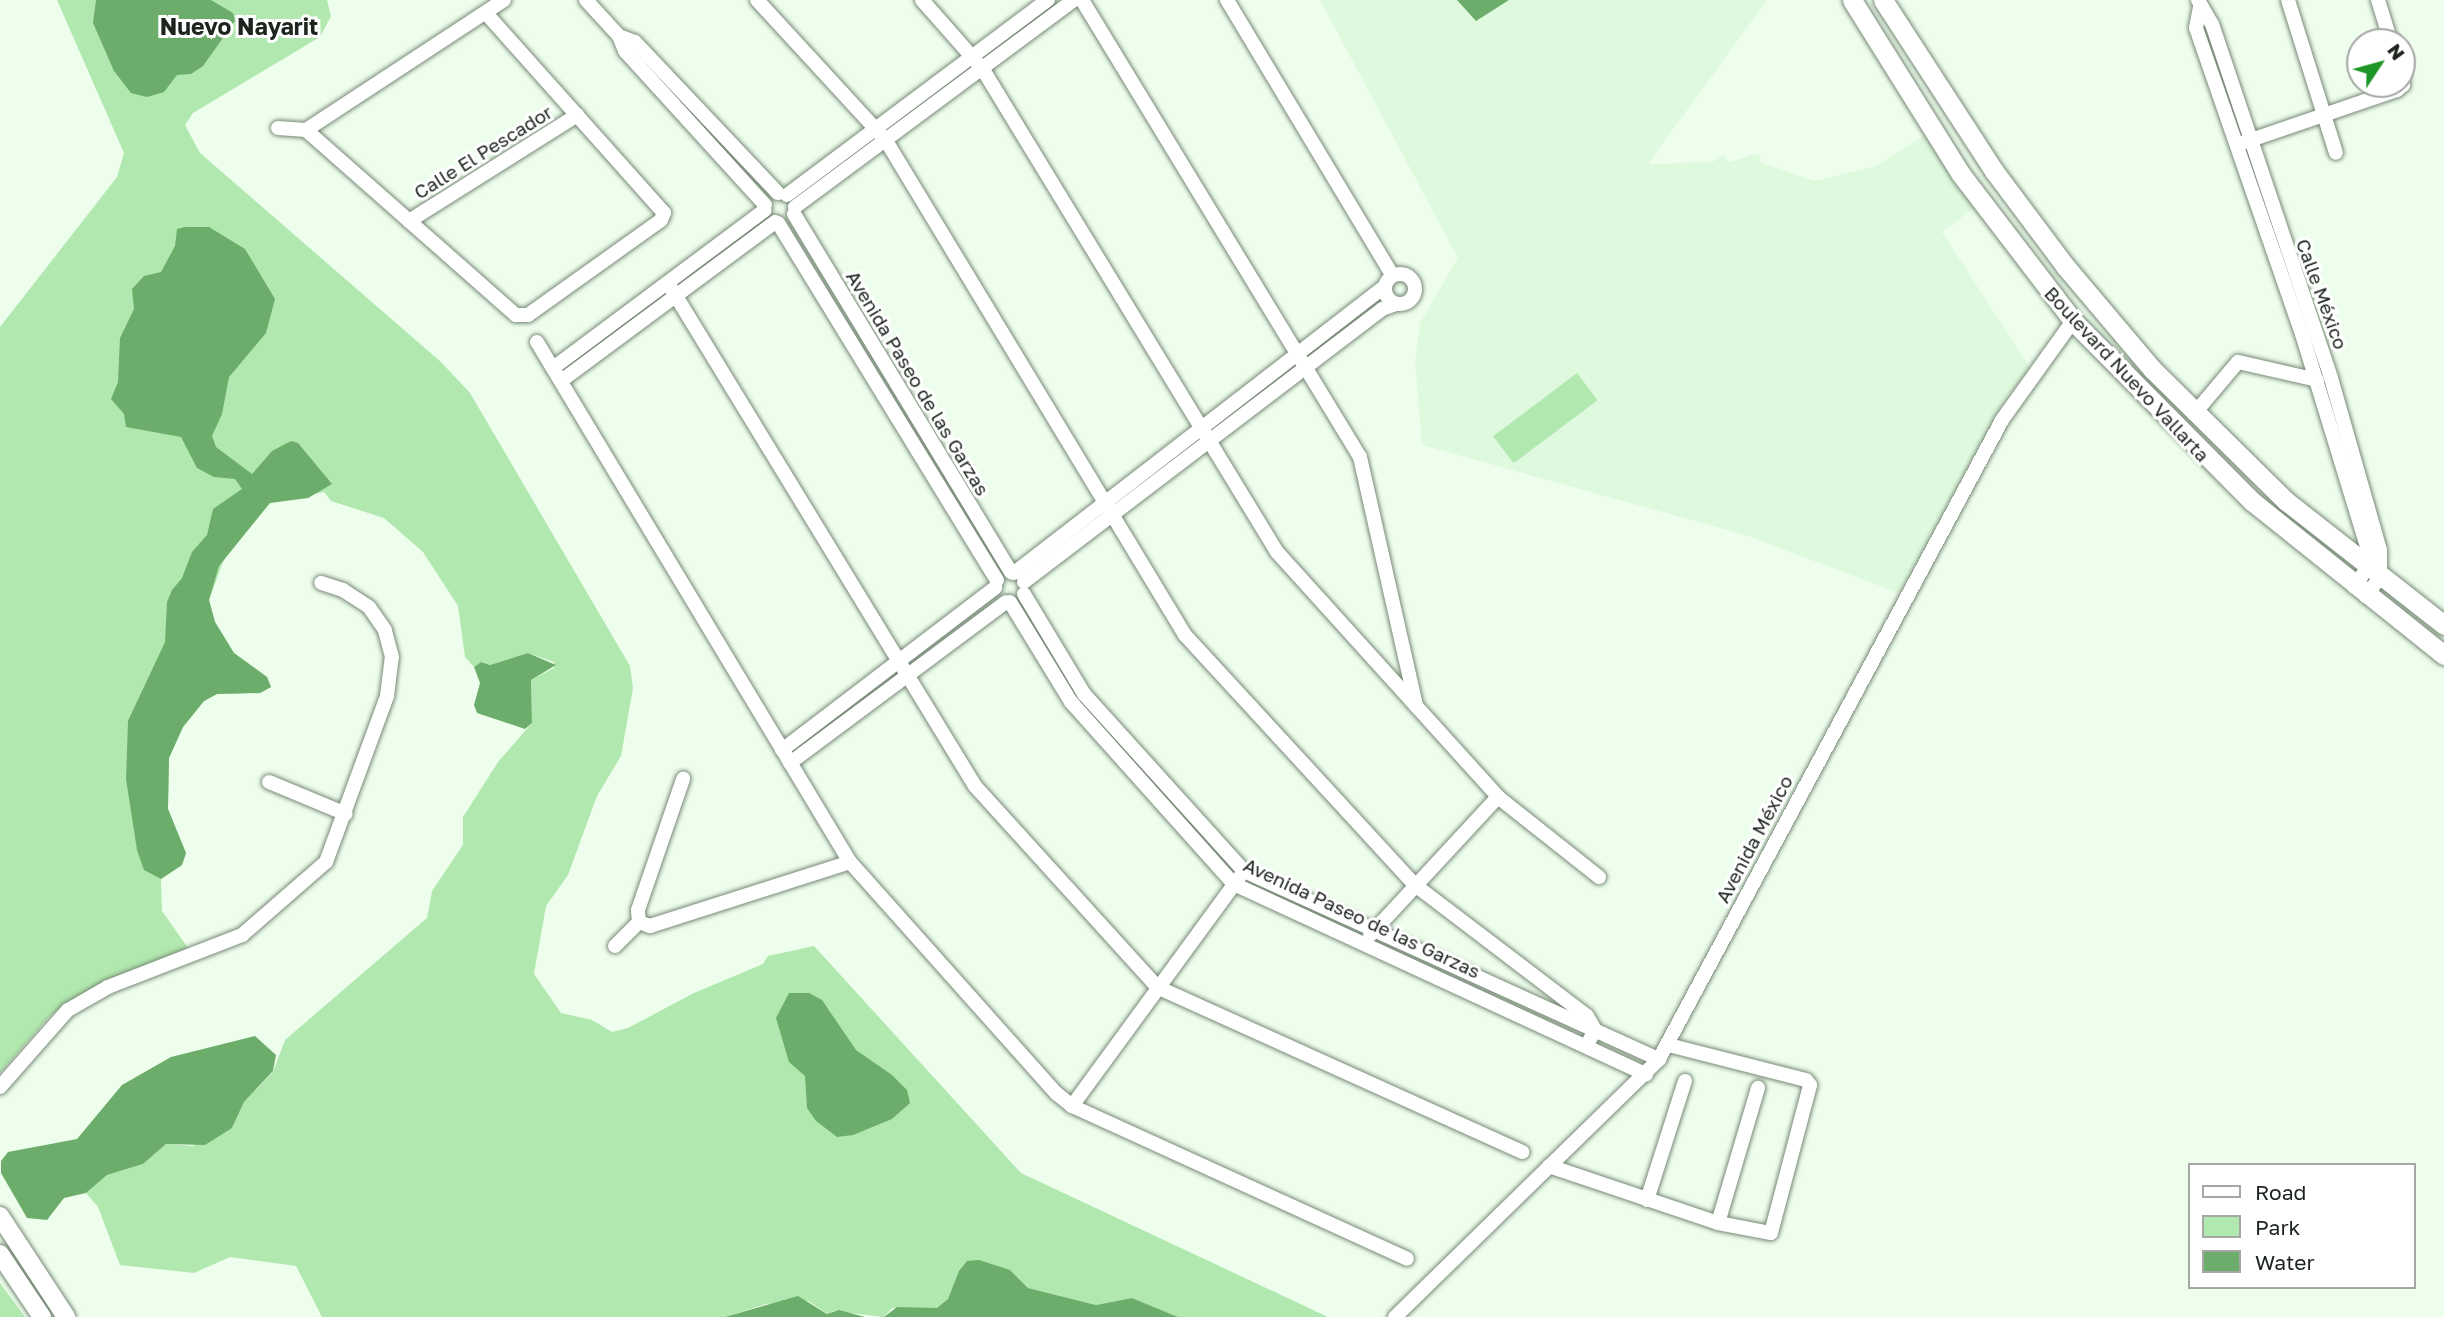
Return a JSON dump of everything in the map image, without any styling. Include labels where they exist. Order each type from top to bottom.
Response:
[{"type":"main road","name":"Boulevard Nuevo Vallarta","points":[[1852,0],[1966,181],[2073,321],[2205,458],[2360,591],[2444,655]]},
{"type":"main road","name":"Boulevard Nuevo Vallarta","points":[[1883,0],[1994,171],[2065,266],[2194,414],[2286,501],[2444,625]]},
{"type":"street","points":[[278,128],[306,130],[487,14],[504,0]]},
{"type":"street","name":"Avenida Paseo de las Garzas","points":[[586,0],[619,36],[625,51],[777,222],[996,584],[1071,702],[1234,884],[1365,941],[1646,1074]]},
{"type":"street","points":[[757,0],[881,134],[1185,635],[1415,885],[1587,1016],[1595,1030],[1587,1045]]},
{"type":"street","points":[[922,0],[982,68],[1277,552],[1497,797],[1599,877]]},
{"type":"street","points":[[881,134],[973,55],[1048,0]]},
{"type":"street","points":[[673,289],[765,208],[789,202],[881,134],[982,68],[1074,0]]},
{"type":"street","points":[[1082,0],[1360,457],[1417,708]]},
{"type":"street","points":[[1227,0],[1388,281],[1385,294],[1396,303]]},
{"type":"street","points":[[2288,0],[2336,153]]},
{"type":"street","points":[[2378,0],[2387,28]]},
{"type":"street","name":"Calle México","points":[[2199,4],[2211,24],[2331,378],[2380,551],[2374,572]]},
{"type":"street","name":"Calle México","points":[[2199,4],[2196,29],[2317,380],[2374,572]]},
{"type":"street","points":[[306,130],[516,315],[528,315],[660,220],[664,213],[487,14]]},
{"type":"street","name":"Avenida Paseo de las Garzas","points":[[619,36],[635,42],[789,202],[1084,694],[1244,871],[1659,1059]]},
{"type":"street","points":[[2234,145],[2324,115],[2363,98]]},
{"type":"street","name":"Calle El Pescador","points":[[410,221],[577,115]]},
{"type":"street","points":[[557,375],[673,289],[777,222],[789,202]]},
{"type":"street","points":[[790,764],[1008,602],[1018,580],[1109,509],[1302,362],[1382,309],[1410,300],[1415,287],[1406,275],[1388,281],[1302,362]]},
{"type":"street","points":[[673,289],[975,786],[1157,987],[1522,1152]]},
{"type":"street","name":"Avenida México","points":[[1395,1317],[1659,1059],[2001,420],[2073,321]]},
{"type":"street","points":[[537,342],[849,862],[1072,1107],[1408,1259]]},
{"type":"street","points":[[2194,414],[2238,362],[2317,380]]},
{"type":"street","points":[[2360,591],[2374,572]]},
{"type":"street","points":[[782,750],[996,584],[1018,580]]},
{"type":"street","points":[[0,1087],[37,1041],[88,996],[216,947],[262,920],[326,862],[346,814],[387,696],[392,657],[385,631],[369,607],[343,590],[321,583]]},
{"type":"street","points":[[615,946],[639,922],[638,910],[683,779]]},
{"type":"street","points":[[269,782],[346,814]]},
{"type":"street","points":[[1365,941],[1497,797]]},
{"type":"street","points":[[639,922],[650,926],[849,862]]},
{"type":"street","points":[[1072,1107],[1244,871]]},
{"type":"street","points":[[1553,1011],[1560,996]]},
{"type":"street","points":[[1549,1167],[1718,1223],[1763,1234],[1776,1227],[1810,1085],[1806,1080],[1668,1045]]},
{"type":"street","points":[[1647,1200],[1685,1081]]},
{"type":"street","points":[[1718,1223],[1758,1088]]},
{"type":"street","points":[[0,1216],[66,1317]]},
{"type":"street","points":[[0,1254],[42,1317]]},
{"type":"shaded area","points":[[1320,0],[1767,0],[1648,164],[1712,162],[1723,155],[1729,162],[1756,154],[1761,156],[1760,162],[1814,181],[1876,166],[1925,135],[1974,208],[1942,232],[2031,369],[2007,396],[1899,593],[1745,535],[1422,445],[1415,361],[1420,323],[1458,258]]},
{"type":"green space","points":[[57,0],[327,0],[331,16],[320,37],[193,113],[185,125],[200,153],[441,362],[470,393],[630,666],[633,688],[621,756],[597,796],[568,875],[546,906],[534,974],[561,1013],[592,1020],[612,1032],[628,1028],[694,993],[763,964],[768,956],[814,946],[1021,1173],[1328,1317],[1178,1317],[1132,1298],[1096,1305],[1028,1288],[1010,1270],[967,1261],[948,1299],[937,1309],[892,1308],[884,1317],[834,1311],[828,1314],[808,1301],[766,1304],[725,1317],[322,1317],[296,1266],[230,1257],[194,1273],[120,1265],[98,1207],[86,1193],[107,1175],[143,1164],[166,1144],[193,1146],[232,1128],[244,1102],[273,1072],[285,1040],[427,918],[432,891],[463,845],[463,817],[498,762],[532,723],[531,680],[554,668],[554,662],[528,653],[490,665],[481,662],[474,667],[465,657],[458,606],[423,552],[384,518],[331,501],[324,492],[270,503],[227,551],[209,600],[215,622],[234,653],[267,677],[271,687],[260,693],[217,694],[204,701],[183,727],[169,758],[168,809],[186,853],[182,865],[161,879],[162,911],[188,948],[75,998],[49,1017],[0,1073],[0,327],[117,177],[124,153]]},
{"type":"green space","points":[[1577,373],[1597,400],[1514,463],[1493,436]]},
{"type":"green space","points":[[0,1283],[3,1287],[25,1317],[0,1317]]},
{"type":"water","points":[[96,0],[211,0],[233,13],[235,21],[203,66],[191,74],[177,75],[164,92],[147,97],[131,93],[114,71],[93,23]]},
{"type":"water","points":[[1457,0],[1509,0],[1476,21]]},
{"type":"water","points":[[209,227],[245,249],[275,299],[266,333],[229,377],[222,414],[212,436],[216,447],[252,474],[272,451],[291,441],[298,443],[332,484],[308,498],[270,503],[219,566],[209,600],[215,622],[234,653],[267,677],[271,687],[260,693],[217,694],[204,701],[183,727],[169,758],[168,809],[186,853],[182,865],[161,879],[144,870],[137,850],[126,779],[128,721],[165,642],[167,602],[172,590],[182,578],[192,552],[207,535],[213,509],[242,489],[235,479],[214,477],[197,468],[181,437],[126,427],[124,414],[111,399],[118,382],[120,338],[134,309],[132,289],[144,276],[161,272],[175,246],[177,229]]},
{"type":"water","points":[[528,653],[556,665],[531,680],[532,723],[525,729],[477,713],[474,705],[480,683],[474,667],[481,662],[490,665]]},
{"type":"water","points":[[789,993],[809,993],[822,1000],[856,1050],[892,1075],[907,1090],[910,1103],[892,1119],[853,1135],[837,1137],[816,1121],[807,1108],[805,1076],[789,1062],[776,1018]]},
{"type":"water","points":[[255,1036],[276,1055],[273,1071],[244,1102],[232,1128],[205,1145],[166,1144],[143,1164],[107,1175],[86,1193],[64,1198],[47,1220],[27,1218],[1,1173],[1,1161],[8,1152],[77,1139],[122,1085],[171,1057]]},
{"type":"water","points":[[979,1260],[1010,1270],[1028,1288],[1096,1305],[1132,1298],[1178,1317],[884,1317],[897,1307],[937,1308],[948,1299],[959,1271],[967,1261]]},
{"type":"water","points":[[798,1296],[827,1314],[839,1310],[865,1317],[725,1317]]},
{"type":"district","name":"Nuevo Nayarit","points":[[239,26]]}]
